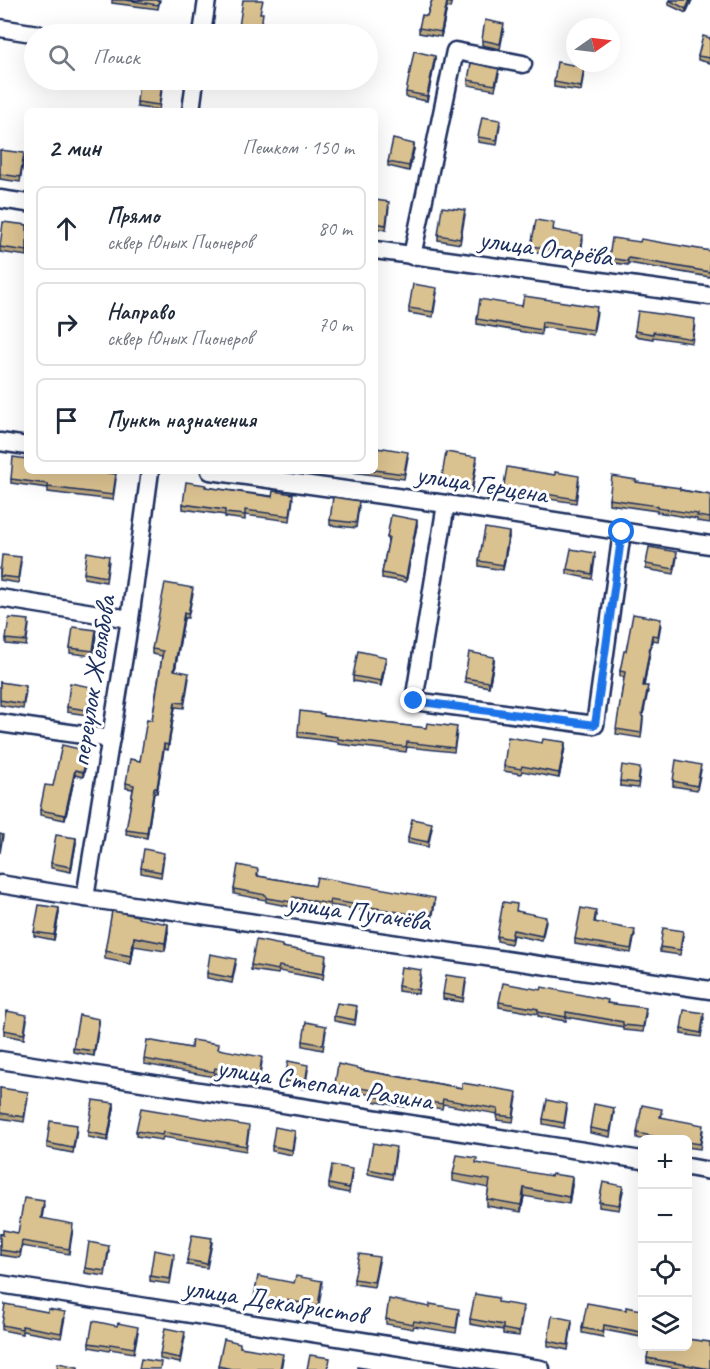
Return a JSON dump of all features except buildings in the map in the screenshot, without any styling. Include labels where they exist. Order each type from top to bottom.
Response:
[{"type":"street","points":[[203,24],[207,0]]},
{"type":"street","points":[[0,28],[24,32]]},
{"type":"street","points":[[412,256],[455,51],[523,64]]},
{"type":"street","points":[[191,108],[194,90]]},
{"type":"street","points":[[0,199],[24,203]]},
{"type":"street","name":"улица Огарёва","points":[[378,250],[710,296]]},
{"type":"street","points":[[0,442],[24,446]]},
{"type":"street","name":"переулок Желябова","points":[[85,898],[130,619],[150,474]]},
{"type":"street","name":"улица Герцена","points":[[231,474],[446,504],[710,545]]},
{"type":"street","points":[[446,504],[414,701],[595,725],[622,532]]},
{"type":"street","points":[[0,598],[130,619]]},
{"type":"street","points":[[0,723],[111,739]]},
{"type":"street","name":"улица Пугачёва","points":[[0,884],[710,990]]},
{"type":"street","name":"улица Степана Разина","points":[[0,1060],[638,1159]]},
{"type":"street","points":[[692,1168],[710,1171]]},
{"type":"street","name":"улица Декабристов","points":[[0,1284],[541,1369]]},
{"type":"route","points":[[414,701],[595,725],[622,532]]}]
